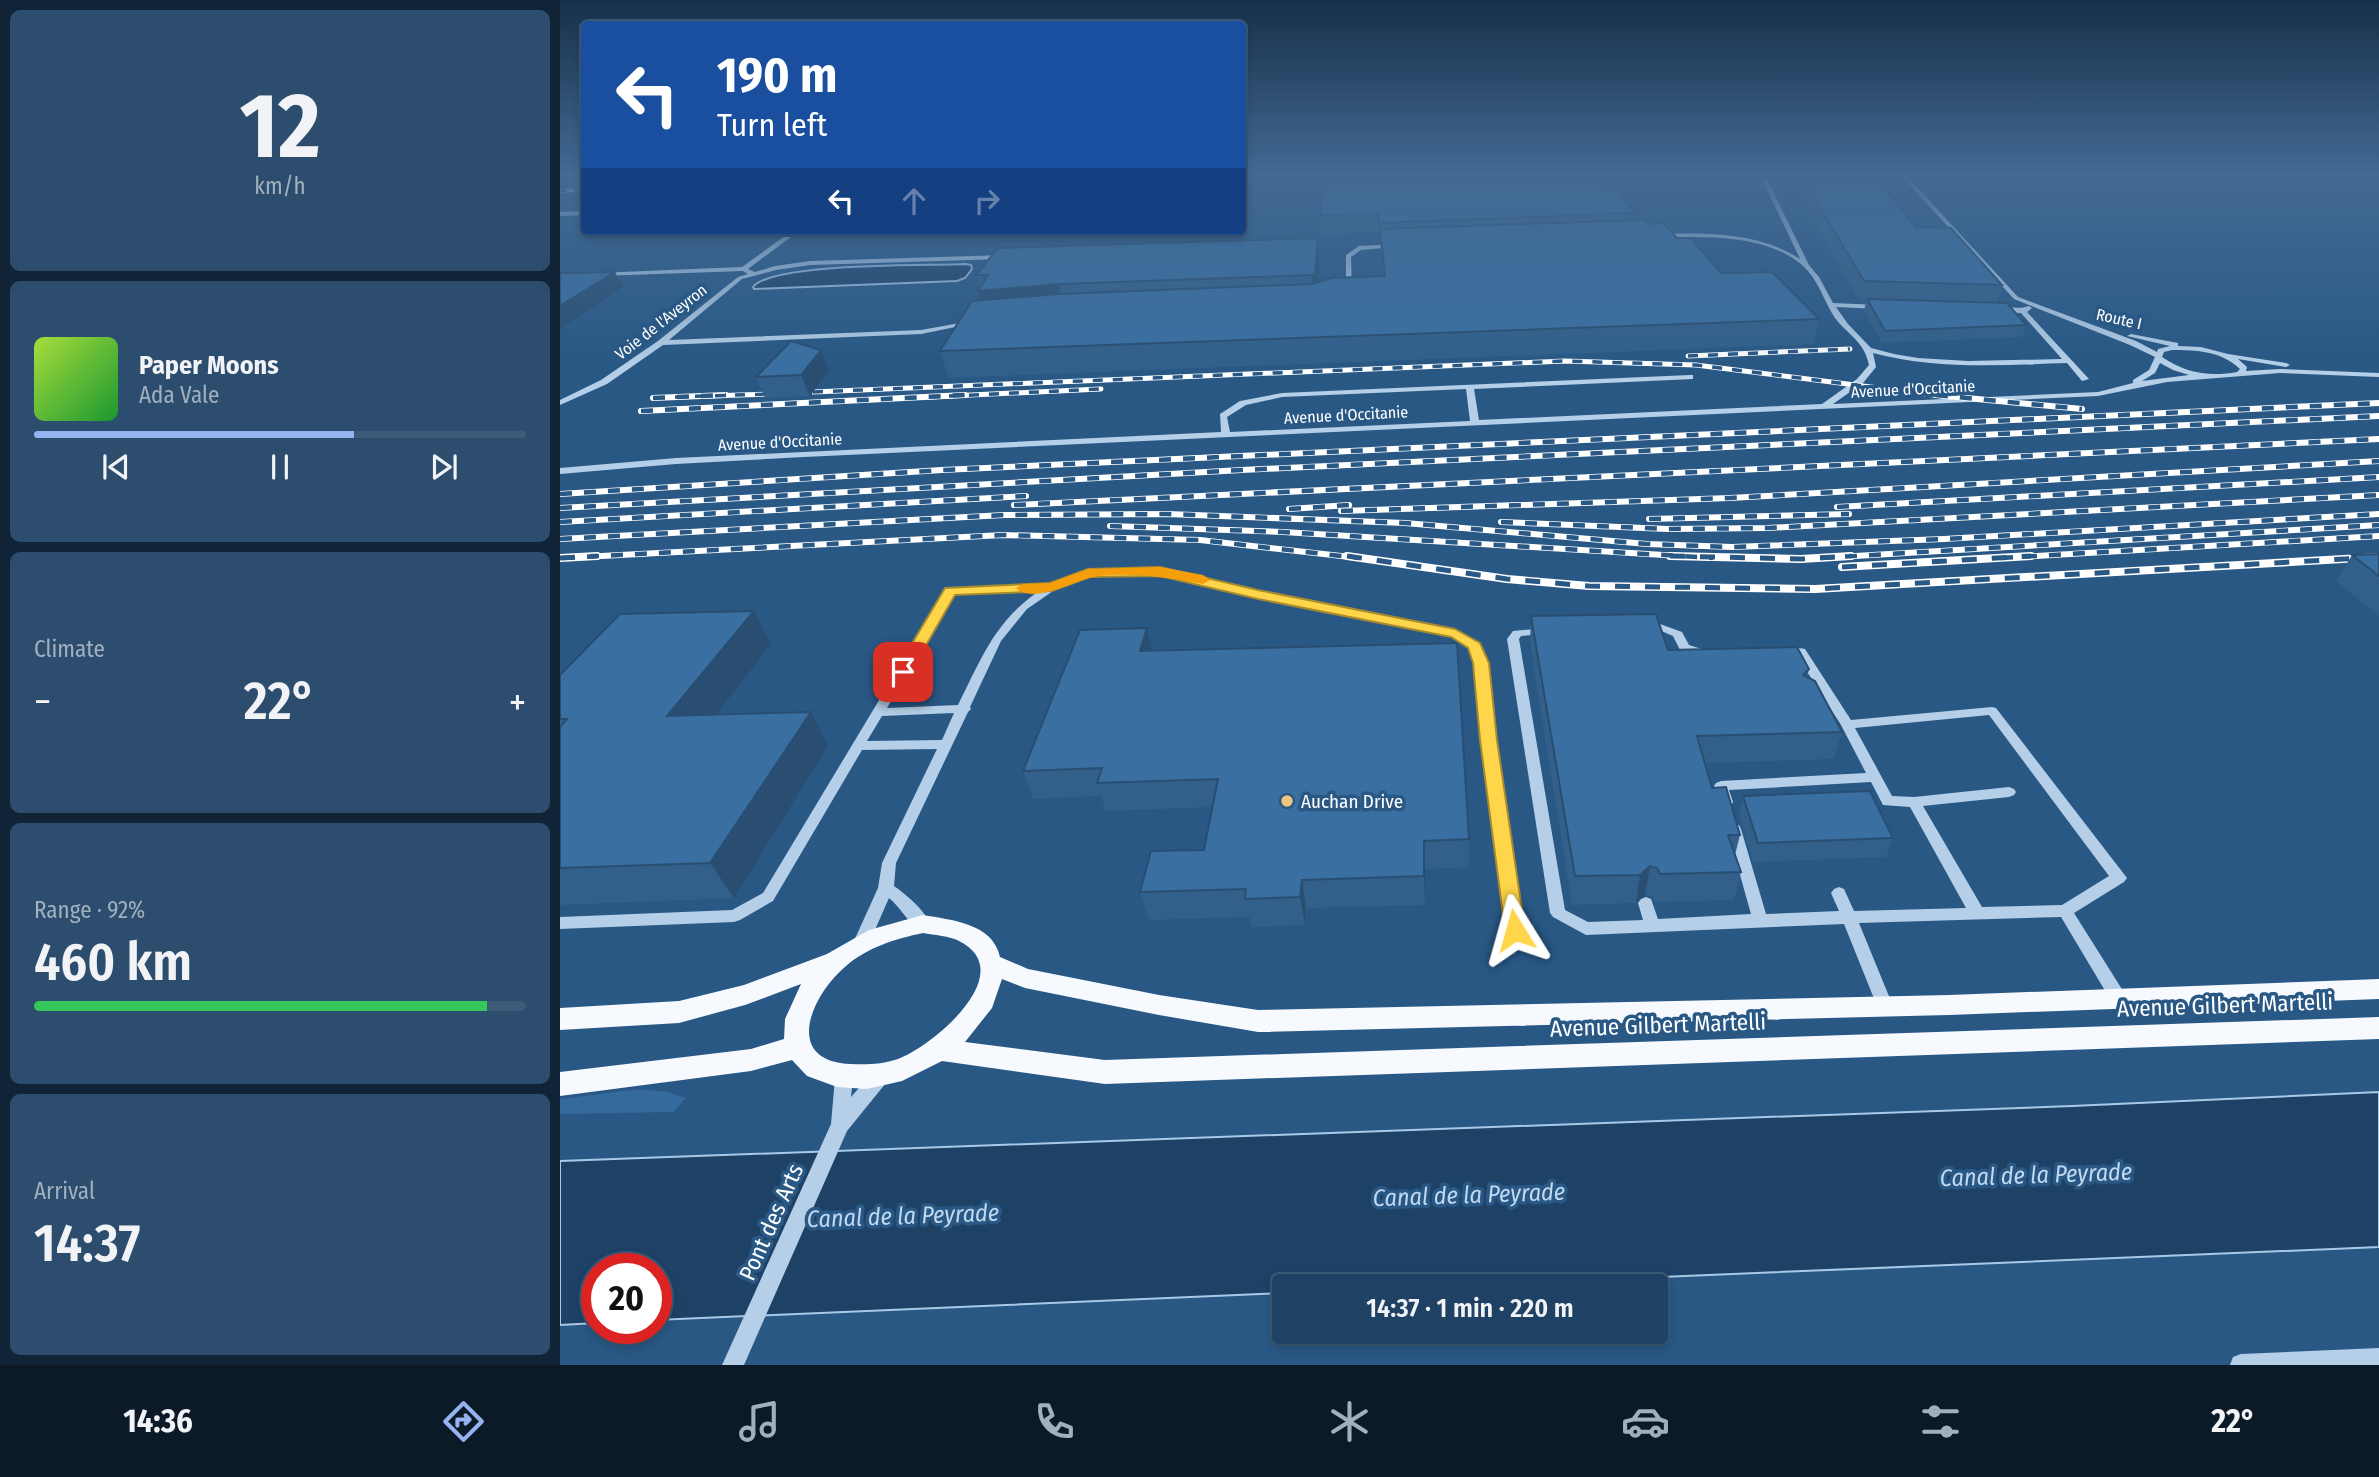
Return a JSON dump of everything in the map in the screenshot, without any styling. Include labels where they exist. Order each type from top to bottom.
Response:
[{"type":"main road","points":[[923,924],[949,925],[969,932],[984,945],[991,963],[992,976],[982,1006],[958,1036],[941,1050],[911,1067],[880,1076],[844,1078],[823,1073],[808,1062],[798,1047],[795,1034],[802,1003],[816,981],[836,961],[861,943],[892,930],[923,924]]},
{"type":"main road","points":[[560,1019],[679,1012],[744,995],[836,961]]},
{"type":"main road","name":"Avenue Gilbert Martelli","points":[[991,963],[1025,978],[1159,1005],[1258,1021],[1885,1006],[2379,989]]},
{"type":"main road","name":"Avenue Gilbert Martelli","points":[[941,1050],[1105,1072],[2379,1028]]},
{"type":"main road","points":[[560,1084],[751,1060],[798,1047]]},
{"type":"street","points":[[744,269],[788,237]]},
{"type":"street","points":[[1713,237],[1754,243],[1782,251],[1806,266]]},
{"type":"street","points":[[1792,237],[1806,266],[1833,305],[1839,319],[1870,349],[1898,358],[1938,362],[2068,361]]},
{"type":"street","points":[[1960,237],[2016,298],[2082,324]]},
{"type":"street","points":[[1340,296],[1349,287],[1348,256],[1359,248],[1403,245]]},
{"type":"street","points":[[754,274],[810,263],[1006,257]]},
{"type":"street","name":"Voie de l'Aveyron","points":[[586,274],[744,269],[754,274]]},
{"type":"street","name":"Voie de l'Aveyron","points":[[560,403],[604,382],[661,343],[740,278],[754,274]]},
{"type":"street","points":[[1833,305],[1887,307]]},
{"type":"street","points":[[1996,310],[2023,311],[2033,306]]},
{"type":"street","points":[[2023,311],[2085,379]]},
{"type":"street","points":[[661,343],[921,332],[980,322]]},
{"type":"street","name":"Route I","points":[[2082,324],[2189,348]]},
{"type":"street","name":"Route I","points":[[2082,324],[2133,343],[2158,357]]},
{"type":"street","name":"Avenue d'Occitanie","points":[[2133,384],[2152,370],[2161,351],[2189,348],[2348,373]]},
{"type":"street","points":[[1824,407],[1860,381],[1873,365],[1870,349]]},
{"type":"street","points":[[2222,355],[2237,362],[2244,369],[2239,374]]},
{"type":"street","name":"Avenue d'Occitanie","points":[[2158,357],[2168,366],[2210,377]]},
{"type":"street","name":"Avenue d'Occitanie","points":[[560,471],[676,461],[2098,394],[2133,384],[2176,377],[2280,371],[2379,375]]},
{"type":"street","points":[[1226,435],[1223,416],[1243,403],[1282,395],[1690,377]]},
{"type":"street","points":[[1470,388],[1475,423]]},
{"type":"street","points":[[861,943],[886,888],[889,863],[996,640],[1023,607],[1052,587],[1088,573],[1160,571],[1455,634],[1475,646],[1481,663],[1488,740],[1515,930]]},
{"type":"street","points":[[560,923],[734,916],[753,908],[768,897],[950,591],[1052,587]]},
{"type":"street","points":[[1636,628],[1660,627],[1678,634],[1684,647],[1702,654],[1714,654]]},
{"type":"street","points":[[1564,631],[1517,633],[1513,639],[1558,913],[1586,929],[1760,920],[2065,912],[2119,878],[1992,711],[1847,725]]},
{"type":"street","points":[[1764,653],[1801,652],[1824,701],[1847,725],[1888,801],[1914,802],[2009,792]]},
{"type":"street","points":[[879,712],[965,709]]},
{"type":"street","points":[[859,746],[946,744]]},
{"type":"street","points":[[1760,920],[1721,786],[1873,777]]},
{"type":"street","points":[[1914,802],[1978,914]]},
{"type":"street","points":[[886,888],[904,901],[923,924]]},
{"type":"street","points":[[1839,893],[1885,1006]]},
{"type":"street","points":[[1646,903],[1652,926]]},
{"type":"street","points":[[2065,912],[2119,999]]},
{"type":"street","points":[[840,1125],[880,1076]]},
{"type":"street","name":"Pont des Arts","points":[[733,1365],[840,1125],[844,1078]]},
{"type":"street","points":[[2241,1365],[2379,1359]]},
{"type":"shaded area","points":[[640,1089],[668,1092],[686,1098],[673,1112],[560,1114],[560,1099]]},
{"type":"water","points":[[971,265],[972,269],[965,278],[957,281],[753,287],[766,279],[819,269]]},
{"type":"water","name":"Canal de la Peyrade","points":[[2379,1092],[2379,1247],[1668,1277],[1668,1274],[1272,1274],[1272,1294],[672,1319],[672,1253],[581,1253],[581,1324],[560,1325],[560,1161],[2072,1106]]},
{"type":"building","points":[[1381,237],[1691,238],[1721,273],[1772,272],[1819,319],[940,351],[972,301],[1059,294],[1313,284],[1331,278],[1385,276]]},
{"type":"building","points":[[1837,237],[1959,237],[2002,285],[1864,281]]},
{"type":"building","points":[[1318,238],[1315,274],[1311,275],[1059,284],[978,291],[988,275],[976,275],[998,248]]},
{"type":"building","points":[[615,272],[560,306],[560,273]]},
{"type":"building","points":[[1867,299],[2007,303],[2026,325],[1885,331]]},
{"type":"building","points":[[791,341],[821,350],[801,375],[756,377]]},
{"type":"building","points":[[2379,554],[2379,576],[2352,555]]},
{"type":"building","points":[[754,611],[667,716],[811,712],[710,863],[560,868],[560,727],[567,719],[560,719],[560,675],[620,614]]},
{"type":"building","points":[[1656,614],[1668,650],[1797,647],[1809,669],[1803,675],[1815,681],[1842,732],[1697,736],[1712,788],[1726,787],[1740,835],[1728,835],[1741,872],[1660,874],[1657,868],[1650,866],[1640,875],[1575,876],[1531,616]]},
{"type":"building","name":"Auchan Drive","points":[[1147,628],[1140,651],[1457,643],[1469,839],[1424,841],[1424,876],[1302,880],[1300,897],[1245,899],[1246,889],[1140,892],[1151,851],[1204,850],[1218,779],[1097,783],[1102,768],[1023,771],[1080,630]]},
{"type":"building","points":[[1870,791],[1893,838],[1758,843],[1743,796]]},
{"type":"railway","points":[[1688,356],[1850,349]]},
{"type":"railway","points":[[813,392],[1565,361],[1696,365],[1950,397]]},
{"type":"railway","points":[[929,397],[1101,389]]},
{"type":"railway","points":[[685,397],[769,394]]},
{"type":"railway","points":[[685,397],[726,395]]},
{"type":"railway","points":[[641,411],[965,395]]},
{"type":"railway","points":[[1936,395],[2082,409]]},
{"type":"railway","points":[[675,397],[685,397]]},
{"type":"railway","points":[[653,398],[685,397]]},
{"type":"railway","points":[[560,494],[942,470],[2379,403]]},
{"type":"railway","points":[[560,508],[1242,470],[2379,416]]},
{"type":"railway","points":[[1014,505],[2379,439]]},
{"type":"railway","points":[[1341,511],[1730,498],[2379,461]]},
{"type":"railway","points":[[1837,507],[2379,477]]},
{"type":"railway","points":[[1501,522],[1668,529],[1768,528],[2379,495]]},
{"type":"railway","points":[[560,522],[1026,496]]},
{"type":"railway","points":[[1289,509],[1349,505]]},
{"type":"railway","points":[[560,539],[1004,515],[1168,514],[1405,523],[1647,544],[1732,547],[1944,539],[2379,514]]},
{"type":"railway","points":[[1649,519],[1849,514]]},
{"type":"railway","points":[[1821,558],[2379,525]]},
{"type":"railway","points":[[1110,526],[1283,532],[1686,556]]},
{"type":"railway","points":[[563,558],[1003,535],[1200,540],[1359,558]]},
{"type":"railway","points":[[2001,558],[2379,536]]},
{"type":"railway","points":[[560,558],[597,556]]},
{"type":"railway","points":[[1347,556],[1507,579],[1589,586],[1815,589],[2379,557],[2364,558]]},
{"type":"railway","points":[[1670,556],[1686,556]]},
{"type":"railway","points":[[1686,556],[1801,559],[1851,556]]},
{"type":"railway","points":[[1686,556],[1713,558]]},
{"type":"railway","points":[[1842,567],[2031,556]]},
{"type":"slow traffic","points":[[1023,588],[1052,587],[1088,573],[1160,571],[1203,580]]},
{"type":"place","name":"Auchan Drive","points":[[1287,801]]},
{"type":"route","points":[[903,672],[950,591],[1052,587],[1088,573],[1160,571],[1455,634],[1475,646],[1481,663],[1488,740],[1515,930]]}]
